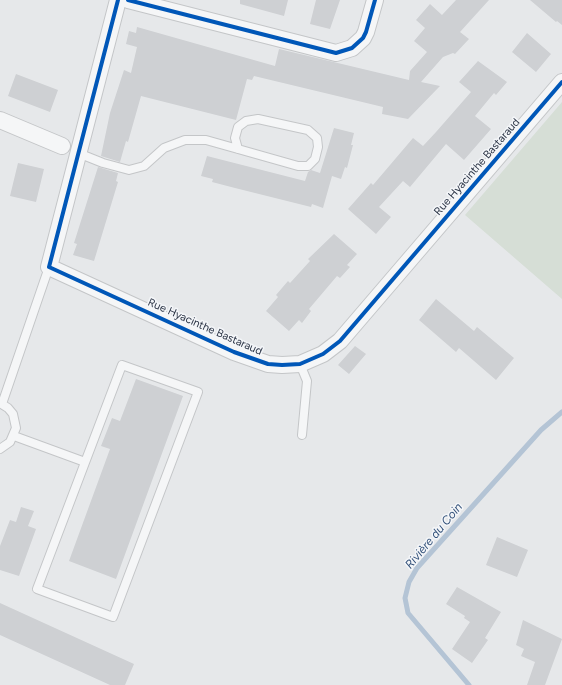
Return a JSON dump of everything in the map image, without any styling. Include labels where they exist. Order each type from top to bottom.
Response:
[{"type":"street","points":[[49,267],[118,0]]},
{"type":"street","points":[[128,0],[336,53],[352,48],[363,38],[375,0]]},
{"type":"street","name":"Rue Hyacinthe Bastaraud","points":[[49,267],[234,352],[268,364],[300,364],[323,354],[340,341],[562,82]]},
{"type":"street","points":[[0,120],[62,146]]},
{"type":"lane","points":[[78,153],[103,164],[130,170],[144,166],[164,148],[185,140],[206,140],[298,166],[308,166],[314,159],[318,146],[317,138],[308,130],[258,119],[246,121],[238,127],[234,138],[238,149]]},
{"type":"lane","points":[[0,449],[10,442],[14,436],[16,428],[13,414],[1,404],[49,267]]},
{"type":"lane","points":[[300,364],[307,381],[302,435]]},
{"type":"lane","points":[[122,365],[198,392],[113,617],[37,589],[85,462],[122,365]]},
{"type":"lane","points":[[14,436],[85,462]]},
{"type":"shaded area","points":[[562,102],[562,299],[465,215]]},
{"type":"building","points":[[240,0],[288,0],[284,16],[240,4]]},
{"type":"building","points":[[316,0],[340,0],[330,29],[310,24]]},
{"type":"building","points":[[456,0],[489,0],[460,32],[469,39],[455,54],[453,53],[443,57],[421,82],[440,86],[408,119],[382,114],[383,107],[254,76],[252,80],[247,79],[236,120],[141,96],[128,142],[126,141],[120,162],[101,156],[110,113],[124,70],[131,73],[137,47],[126,44],[129,31],[136,33],[137,27],[275,66],[279,49],[409,80],[410,71],[427,52],[414,41],[425,28],[416,20],[430,4],[442,15]]},
{"type":"building","points":[[530,0],[562,0],[562,25],[557,21],[556,22]]},
{"type":"building","points":[[527,33],[551,54],[536,72],[512,52]]},
{"type":"building","points":[[478,61],[507,82],[496,95],[494,93],[475,116],[491,129],[464,160],[446,144],[410,187],[403,181],[379,207],[391,217],[376,234],[348,209],[371,183],[373,185],[413,138],[423,146],[436,132],[471,92],[459,82]]},
{"type":"building","points":[[16,74],[58,90],[50,112],[8,96]]},
{"type":"building","points":[[334,128],[354,133],[351,145],[353,145],[347,168],[345,167],[341,179],[332,176],[323,208],[312,204],[311,207],[212,182],[213,179],[201,176],[207,156],[305,181],[308,172],[311,170],[320,173]]},
{"type":"building","points":[[18,163],[44,169],[36,202],[10,196]]},
{"type":"building","points":[[98,167],[118,173],[116,181],[118,182],[94,261],[73,255],[77,244],[74,243]]},
{"type":"building","points":[[334,234],[357,254],[347,265],[350,267],[340,278],[337,276],[309,309],[311,311],[302,323],[299,320],[289,331],[266,311],[278,297],[276,295],[288,281],[290,283],[310,261],[308,259]]},
{"type":"building","points":[[436,299],[474,331],[477,327],[514,358],[496,380],[459,348],[456,352],[419,320]]},
{"type":"building","points":[[355,346],[366,354],[349,374],[338,365]]},
{"type":"building","points":[[136,379],[183,396],[116,579],[69,561],[110,449],[101,446],[112,418],[120,421]]},
{"type":"building","points":[[21,507],[34,511],[28,526],[36,529],[19,576],[0,570],[0,546],[10,520],[16,522]]},
{"type":"building","points":[[497,537],[528,550],[517,577],[486,565]]},
{"type":"building","points":[[457,587],[501,612],[485,638],[488,640],[472,663],[452,649],[470,622],[464,618],[465,616],[446,604]]},
{"type":"building","points":[[0,603],[134,664],[125,685],[110,685],[0,635]]},
{"type":"building","points":[[523,620],[562,639],[545,685],[527,685],[535,662],[521,656],[524,649],[516,645]]},
{"type":"waterway","name":"Rivière du Coin","points":[[469,685],[408,613],[405,598],[409,582],[417,568],[541,430],[562,412]]},
{"type":"cycle path","points":[[118,0],[49,267],[234,352],[268,364],[300,364],[323,354],[340,341],[562,82]]},
{"type":"cycle path","points":[[128,0],[336,53],[352,48],[363,38],[375,0]]}]
